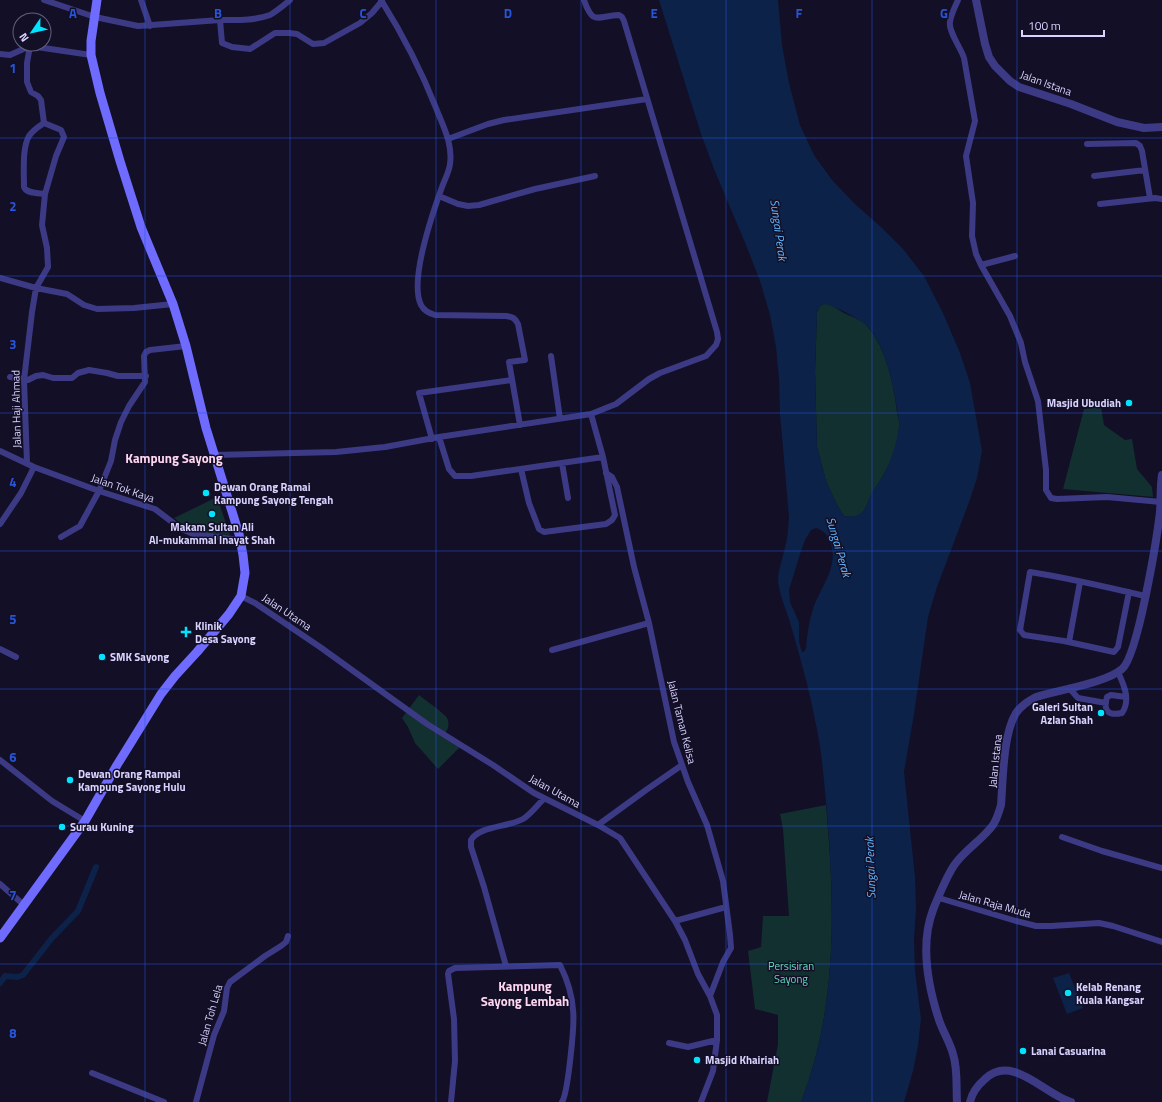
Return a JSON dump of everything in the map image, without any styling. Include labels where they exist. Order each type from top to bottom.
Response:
[{"type":"main road","points":[[0,938],[85,821],[117,765],[161,694],[229,614],[241,596],[245,573],[240,540],[214,455],[186,346],[173,304],[141,227],[100,93],[91,55],[91,41],[98,0]]},
{"type":"street","points":[[44,0],[95,17],[138,26],[264,17],[274,13],[290,0]]},
{"type":"street","points":[[140,0],[150,26]]},
{"type":"street","points":[[214,455],[336,452],[385,447],[591,414],[616,404],[649,379],[660,373],[706,356],[716,345],[718,339],[709,305],[624,21],[622,17],[618,15],[600,19],[595,17],[589,11],[584,0]]},
{"type":"street","points":[[958,0],[949,23],[964,58],[974,111],[975,121],[966,156],[973,203],[972,236],[976,254],[981,265],[1010,316],[1021,343],[1025,362],[1037,395],[1046,470],[1046,490],[1052,498],[1161,498]]},
{"type":"street","name":"Jalan Istana","points":[[976,0],[985,44],[990,56],[995,66],[1010,81],[1023,88],[1071,104],[1117,122],[1144,128],[1162,128]]},
{"type":"street","points":[[220,20],[221,41],[227,46],[250,49],[276,33],[297,34],[317,45],[324,43],[360,23],[372,13],[382,1],[402,33],[427,85],[448,139],[450,164],[431,219],[419,270],[418,289],[420,304],[428,313],[435,315],[506,316],[516,319],[525,360],[509,362],[520,425]]},
{"type":"street","points":[[52,49],[91,55]]},
{"type":"street","points":[[0,54],[10,55],[17,52]]},
{"type":"street","points":[[29,52],[26,63],[28,82],[31,92],[38,96],[41,100],[44,123],[33,131],[27,142],[24,159],[24,187],[28,192],[45,194]]},
{"type":"street","points":[[448,139],[488,124],[504,120],[647,99]]},
{"type":"street","name":"Jalan Haji Ahmad","points":[[27,463],[24,380],[36,288],[48,267],[48,248],[42,225],[45,194],[56,156],[64,138],[61,130],[44,123]]},
{"type":"street","points":[[1088,144],[1136,143],[1140,146],[1150,198]]},
{"type":"street","points":[[1094,176],[1145,170]]},
{"type":"street","points":[[439,196],[458,204],[468,206],[479,205],[535,188],[595,176]]},
{"type":"street","points":[[1100,204],[1150,198],[1162,199]]},
{"type":"street","points":[[981,265],[1015,256]]},
{"type":"street","points":[[0,278],[36,288],[67,294],[84,305],[97,309],[134,308],[173,304]]},
{"type":"street","points":[[61,537],[80,526],[99,491],[111,462],[115,440],[121,422],[129,406],[145,382],[146,376],[144,356],[146,352],[150,350],[186,346]]},
{"type":"street","points":[[550,356],[560,419]]},
{"type":"street","points":[[10,377],[24,380],[42,375],[53,378],[72,378],[78,373],[89,370],[118,376],[146,376]]},
{"type":"street","points":[[432,439],[419,393],[512,380]]},
{"type":"street","points":[[521,469],[536,523],[539,529],[544,532],[606,524],[612,520],[615,515],[603,457],[591,414]]},
{"type":"street","points":[[439,438],[449,469],[455,476],[470,476],[603,457]]},
{"type":"street","name":"Jalan Tok Kaya","points":[[0,451],[34,467],[99,491],[155,509],[180,528],[193,534],[240,540]]},
{"type":"street","points":[[562,463],[568,498]]},
{"type":"street","points":[[0,524],[20,493],[34,467]]},
{"type":"street","name":"Jalan Taman Kelisa","points":[[606,474],[612,477],[617,487],[649,623],[674,742],[688,782],[707,825],[723,881],[731,948],[723,962],[710,996]]},
{"type":"street","name":"Jalan Istana","points":[[957,1102],[956,1065],[954,1054],[939,1021],[928,977],[926,953],[929,922],[948,876],[955,864],[962,854],[993,825],[998,816],[1001,805],[1008,736],[1017,711],[1029,700],[1036,697],[1106,678],[1118,672],[1129,660],[1137,634],[1155,543],[1161,498],[1162,475]]},
{"type":"street","points":[[1129,592],[1118,647],[1114,652],[1069,642],[1024,635],[1020,630],[1030,572],[1129,592],[1145,596]]},
{"type":"street","points":[[1069,642],[1080,582]]},
{"type":"street","name":"Jalan Utama","points":[[241,596],[255,603],[320,647],[427,724],[544,798],[598,825],[620,838],[675,921],[698,974],[710,996],[717,1015],[717,1040],[713,1072],[701,1102]]},
{"type":"street","points":[[552,650],[649,623]]},
{"type":"street","points":[[0,649],[16,657]]},
{"type":"street","points":[[1118,672],[1126,690],[1126,697],[1125,709],[1122,713],[1118,714],[1109,713],[1106,710],[1107,697],[1111,695],[1126,697]]},
{"type":"street","points":[[1069,688],[1078,698],[1106,703]]},
{"type":"street","points":[[0,760],[52,801],[85,821]]},
{"type":"street","points":[[598,825],[682,765]]},
{"type":"street","points":[[506,966],[483,882],[471,847],[471,840],[478,832],[523,819],[544,798]]},
{"type":"street","points":[[1062,837],[1102,851],[1162,868]]},
{"type":"street","points":[[0,884],[24,905]]},
{"type":"street","name":"Jalan Raja Muda","points":[[939,898],[1036,926],[1099,923],[1162,942]]},
{"type":"street","points":[[675,921],[726,906]]},
{"type":"street","name":"Jalan Toh Lela","points":[[196,1102],[214,1035],[224,1011],[230,982],[281,946],[286,942],[288,936]]},
{"type":"street","points":[[451,1102],[455,1061],[454,1019],[448,972],[455,968],[560,965],[570,989],[574,1012],[567,1089],[562,1102]]},
{"type":"street","points":[[669,1044],[688,1047],[717,1040]]},
{"type":"street","points":[[970,1102],[972,1095],[981,1082],[994,1071],[1000,1070],[1015,1072],[1053,1094],[1071,1102]]},
{"type":"street","points":[[92,1073],[164,1102]]},
{"type":"green space","points":[[824,304],[832,306],[856,318],[867,326],[874,335],[888,367],[894,390],[899,421],[896,445],[887,469],[874,490],[864,511],[857,516],[851,517],[844,516],[837,505],[826,481],[817,447],[815,372],[817,312],[820,306]]},
{"type":"green space","points":[[1101,407],[1104,425],[1125,440],[1132,439],[1137,469],[1152,487],[1153,497],[1063,489],[1084,409]]},
{"type":"green space","points":[[217,497],[230,535],[200,532],[188,527],[174,518]]},
{"type":"green space","points":[[419,695],[447,718],[448,728],[445,734],[461,746],[438,769],[415,743],[402,718]]},
{"type":"green space","name":"Persisiran Sayong","points":[[826,805],[832,918],[828,993],[822,1030],[813,1066],[801,1102],[767,1102],[778,1044],[778,1015],[755,1009],[748,951],[761,947],[763,916],[789,916],[783,829],[780,814]]},
{"type":"water","name":"Sungai Perak","points":[[659,0],[778,0],[782,45],[789,83],[800,125],[814,155],[832,180],[903,249],[924,276],[943,313],[960,353],[970,383],[982,451],[977,478],[937,587],[928,617],[904,772],[915,877],[915,970],[921,1019],[913,1071],[904,1102],[801,1102],[813,1067],[821,1032],[827,996],[830,959],[832,923],[830,849],[824,778],[810,696],[778,580],[787,540],[789,517],[776,347],[770,315],[760,281],[701,134]],"holes":[[[824,304],[839,309],[864,323],[879,343],[888,366],[894,389],[899,419],[898,434],[889,463],[872,492],[866,507],[860,514],[851,517],[844,516],[837,505],[826,481],[817,447],[815,372],[817,312],[820,306]],[[816,528],[824,532],[828,537],[832,548],[833,558],[828,575],[813,609],[808,628],[806,648],[805,651],[802,652],[799,642],[799,622],[790,602],[789,590],[805,540],[811,530]]]},
{"type":"water","name":"Kelab Renang Kuala Kangsar","points":[[1069,973],[1083,1008],[1067,1014],[1053,978]]},
{"type":"waterway","points":[[0,983],[5,976],[17,977],[23,975],[52,938],[78,911],[96,867]]},
{"type":"place","name":"Masjid Ubudiah","points":[[1129,403]]},
{"type":"place","name":"Dewan Orang Ramai Kampung Sayong Tengah","points":[[206,493]]},
{"type":"place","name":"Makam Sultan Ali Al-mukammal Inayat Shah","points":[[212,514]]},
{"type":"place","name":"Klinik Desa Sayong","points":[[186,632]]},
{"type":"place","name":"SMK Sayong","points":[[102,657]]},
{"type":"place","name":"Galeri Sultan Azlan Shah","points":[[1101,713]]},
{"type":"place","name":"Dewan Orang Rampai Kampung Sayong Hulu","points":[[70,780]]},
{"type":"place","name":"Surau Kuning","points":[[62,827]]},
{"type":"place","name":"Kelab Renang Kuala Kangsar","points":[[1068,993]]},
{"type":"place","name":"Lanai Casuarina","points":[[1023,1051]]},
{"type":"place","name":"Masjid Khairiah","points":[[697,1060]]},
{"type":"district","name":"Kampung Sayong","points":[[174,458]]},
{"type":"district","name":"Kampung Sayong Lembah","points":[[525,994]]}]
